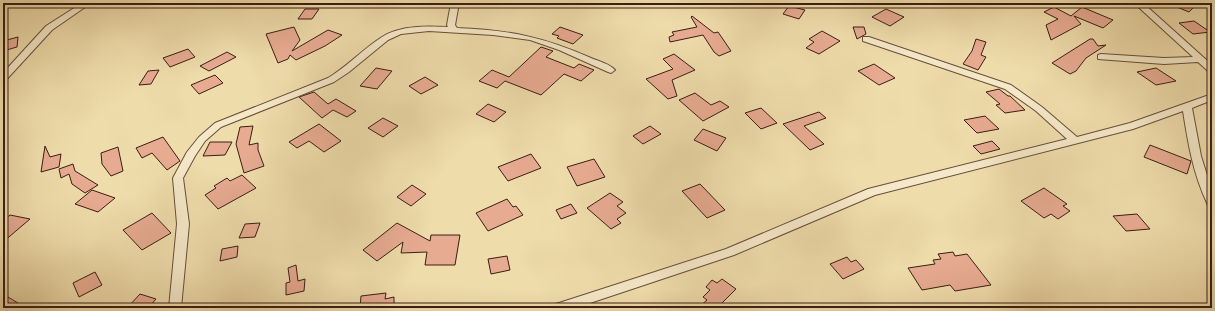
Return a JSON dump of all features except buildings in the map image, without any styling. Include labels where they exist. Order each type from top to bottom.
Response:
[{"type":"street","points":[[3,78],[49,28],[87,3]]},
{"type":"street","points":[[455,3],[451,25],[455,30]]},
{"type":"street","points":[[1138,3],[1212,70]]},
{"type":"street","points":[[175,308],[183,224],[178,178],[184,165],[202,139],[218,125],[331,80],[346,72],[386,37],[427,29],[477,31],[531,38],[574,53],[611,70]]},
{"type":"street","points":[[866,39],[1008,87],[1040,109],[1075,141]]},
{"type":"street","points":[[1101,57],[1164,61],[1200,59]]},
{"type":"street","points":[[559,308],[730,252],[872,192],[1133,126],[1212,97]]},
{"type":"street","points":[[1187,107],[1193,148],[1204,188],[1212,203]]}]
